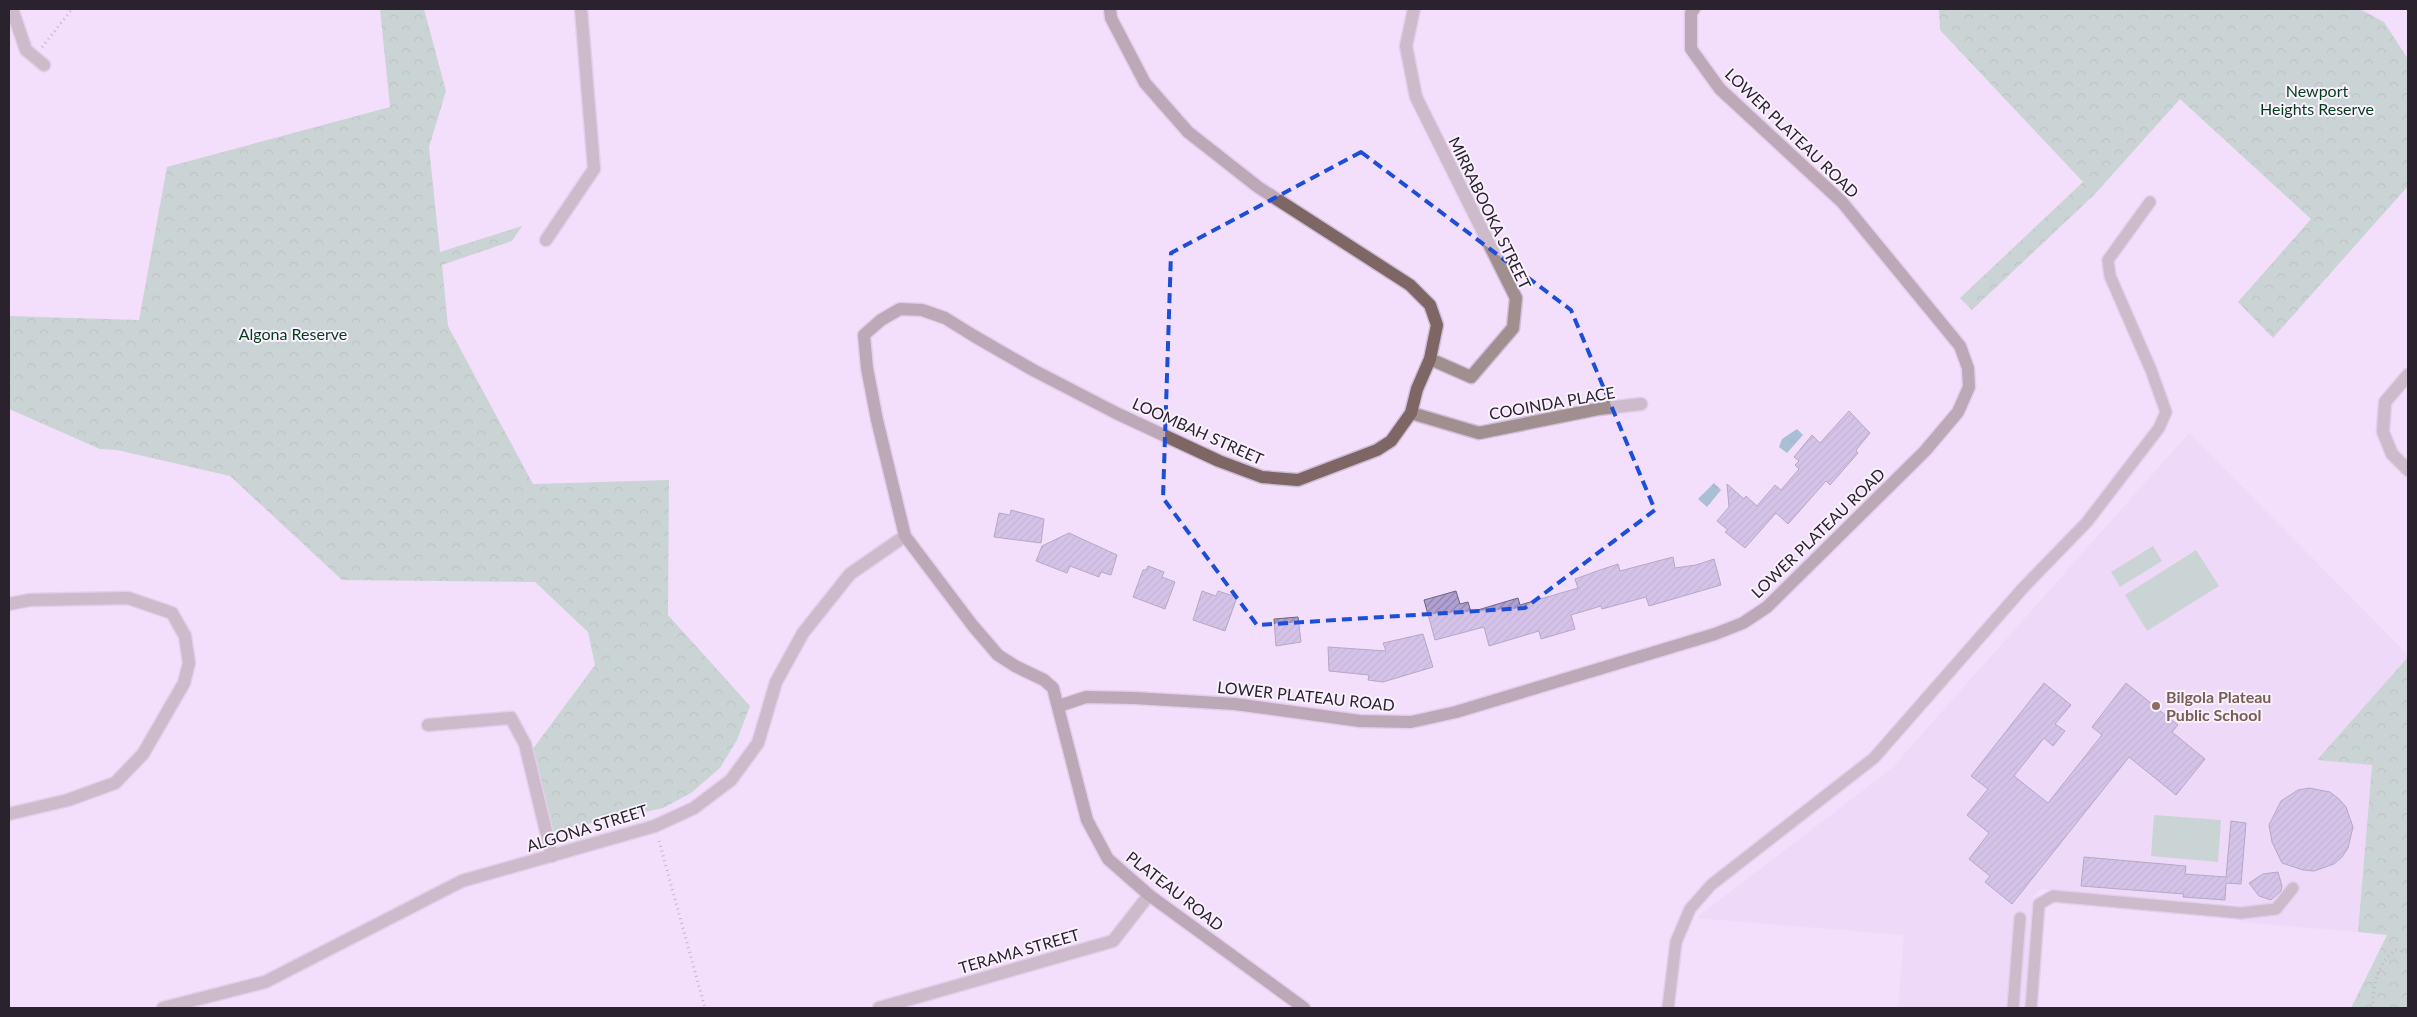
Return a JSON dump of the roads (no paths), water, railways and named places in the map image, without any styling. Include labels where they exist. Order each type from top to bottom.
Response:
[{"type":"street","points":[[12,9],[26,50],[44,65]]},
{"type":"street","points":[[546,240],[594,169],[581,9]]},
{"type":"street","name":"LOOMBAH STREET","points":[[1059,706],[1053,688],[1044,680],[1015,666],[998,654],[905,536],[877,420],[867,368],[864,335],[881,320],[900,309],[922,310],[945,318],[974,336],[1116,413],[1219,462],[1262,477],[1298,480],[1377,450],[1390,441],[1412,413],[1417,389],[1430,359],[1437,325],[1430,305],[1410,285],[1258,187],[1188,132],[1145,83],[1111,18],[1110,9]]},
{"type":"street","name":"MIRRABOOKA STREET","points":[[1414,9],[1406,46],[1416,97],[1516,298],[1513,328],[1471,377],[1430,359]]},
{"type":"street","name":"LOWER PLATEAU ROAD","points":[[1059,706],[1086,697],[1134,698],[1235,704],[1360,721],[1401,722],[1411,722],[1456,712],[1715,634],[1743,623],[1767,607],[1925,451],[1958,412],[1969,387],[1968,368],[1960,346],[1842,202],[1720,89],[1691,49],[1691,13],[1694,9]]},
{"type":"street","points":[[2408,376],[2385,402],[2383,432],[2392,454],[2408,470]]},
{"type":"street","name":"COOINDA PLACE","points":[[1412,413],[1479,433],[1598,409],[1641,404]]},
{"type":"street","name":"ALGONA STREET","points":[[163,1008],[266,982],[462,881],[655,826],[694,808],[731,780],[758,743],[776,682],[803,633],[850,574],[905,536]]},
{"type":"street","points":[[9,604],[30,600],[128,598],[172,612],[185,636],[189,663],[184,683],[143,754],[115,782],[68,800],[9,814]]},
{"type":"street","name":"PLATEAU ROAD","points":[[1059,706],[1087,820],[1108,859],[1149,895],[1304,1008]]},
{"type":"street","points":[[428,725],[511,718],[525,744],[552,856]]},
{"type":"street","name":"TERAMA STREET","points":[[879,1008],[1113,941],[1149,895]]},
{"type":"lane","points":[[1668,1008],[1676,942],[1690,909],[1711,885],[1874,758],[2023,588],[2087,522],[2159,428],[2166,412],[2151,370],[2110,276],[2108,260],[2150,202]]},
{"type":"lane","points":[[2031,1008],[2039,904],[2053,896],[2241,914],[2276,909],[2293,888]]},
{"type":"lane","points":[[2013,1008],[2020,918]]},
{"type":"water","points":[[1797,429],[1803,435],[1787,453],[1779,447],[1782,439]]},
{"type":"water","points":[[1714,483],[1721,490],[1707,507],[1698,499]]},
{"type":"place","name":"Bilgola Plateau Public School","points":[[2156,706]]},
{"type":"park label","name":"Newport Heights Reserve","points":[[2317,100]]},
{"type":"park label","name":"Algona Reserve","points":[[293,334]]}]
